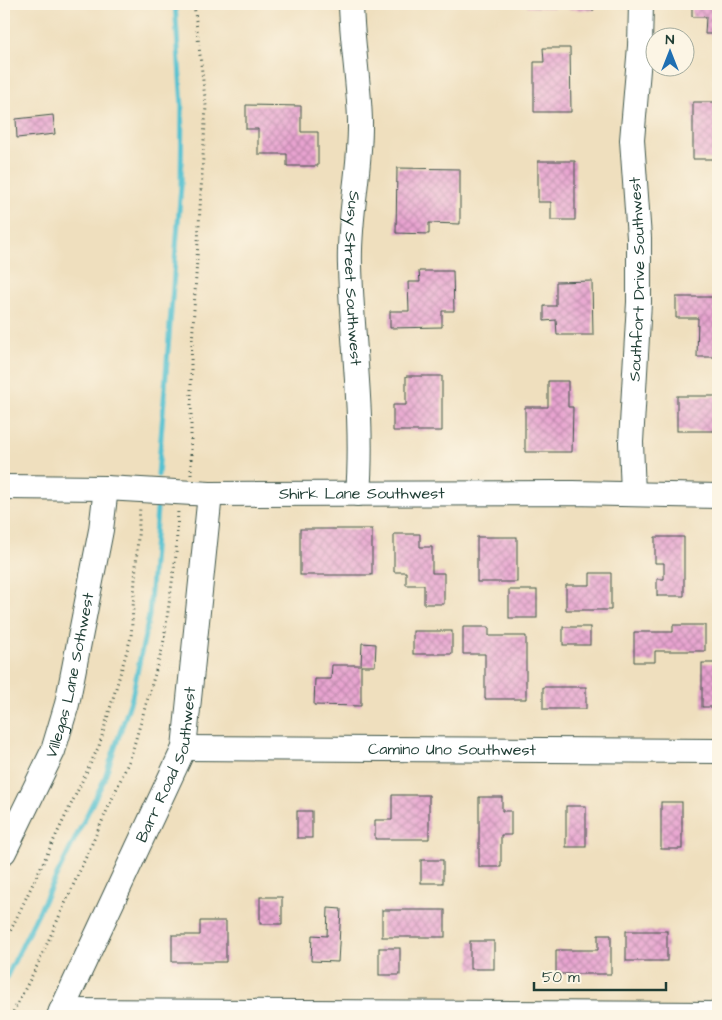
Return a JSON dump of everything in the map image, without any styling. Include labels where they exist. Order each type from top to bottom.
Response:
[{"type":"street","name":"Susy Street Southwest","points":[[352,4],[352,29],[360,122],[349,264],[358,388],[360,466],[358,494]]},
{"type":"street","name":"Southfort Drive Southwest","points":[[632,494],[631,442],[636,378],[639,238],[632,140],[640,46],[641,4]]},
{"type":"street","name":"Shirk Lane Southwest","points":[[4,487],[106,488],[193,493],[632,494],[718,496]]},
{"type":"street","name":"Villegas Lane Sothwest","points":[[4,852],[52,751],[68,704],[101,530],[106,488]]},
{"type":"street","name":"Barr Road Southwest","points":[[60,1014],[184,748],[193,493]]},
{"type":"street","name":"Camino Uno Southwest","points":[[184,748],[718,751]]},
{"type":"street","points":[[60,1014],[718,1014]]},
{"type":"path","points":[[11,1016],[37,966],[130,759],[163,646],[176,555],[193,493],[191,360],[206,106],[194,4]]},
{"type":"path","points":[[4,944],[99,746],[131,636],[141,490]]},
{"type":"building","points":[[527,4],[556,4],[556,8],[527,7]]},
{"type":"building","points":[[566,4],[594,4],[594,10],[566,9]]},
{"type":"building","points":[[692,5],[718,5],[718,34],[705,34],[706,17],[692,17]]},
{"type":"building","points":[[543,48],[570,48],[571,112],[534,112],[534,62],[544,62]]},
{"type":"building","points":[[693,102],[718,102],[718,159],[693,159]]},
{"type":"building","points":[[246,105],[301,106],[301,132],[318,132],[318,166],[287,166],[287,154],[258,154],[258,129],[246,129]]},
{"type":"building","points":[[53,115],[55,134],[17,138],[16,119]]},
{"type":"building","points":[[538,161],[575,161],[575,220],[551,220],[551,202],[538,202]]},
{"type":"building","points":[[397,168],[460,169],[460,224],[429,223],[429,234],[396,233]]},
{"type":"building","points":[[419,271],[453,271],[454,311],[442,311],[442,327],[390,328],[390,311],[409,311],[408,282],[420,282]]},
{"type":"building","points":[[592,281],[593,335],[557,335],[556,320],[544,321],[544,306],[556,306],[556,282]]},
{"type":"building","points":[[676,297],[718,297],[718,357],[697,357],[698,318],[676,318]]},
{"type":"building","points":[[406,376],[442,376],[442,431],[393,431],[393,405],[406,405]]},
{"type":"building","points":[[548,381],[568,381],[568,407],[573,407],[572,452],[525,452],[525,407],[548,407]]},
{"type":"building","points":[[677,396],[718,396],[718,431],[677,431]]},
{"type":"building","points":[[300,529],[372,529],[372,575],[300,575]]},
{"type":"building","points":[[394,534],[420,534],[420,547],[432,547],[432,573],[444,573],[444,604],[424,604],[424,585],[406,585],[406,572],[394,572]]},
{"type":"building","points":[[477,537],[517,537],[517,582],[477,582]]},
{"type":"building","points":[[655,537],[684,537],[684,596],[657,596],[657,579],[664,579],[664,563],[655,563]]},
{"type":"building","points":[[590,573],[611,573],[611,610],[566,610],[566,585],[590,585]]},
{"type":"building","points":[[509,590],[537,590],[537,618],[509,618]]},
{"type":"building","points":[[673,625],[705,625],[705,651],[655,651],[655,662],[634,662],[634,632],[673,632]]},
{"type":"building","points":[[463,627],[489,627],[489,636],[526,636],[526,699],[485,699],[485,654],[463,654]]},
{"type":"building","points":[[563,627],[590,627],[590,645],[563,645]]},
{"type":"building","points":[[413,631],[452,631],[452,654],[413,654]]},
{"type":"building","points":[[362,643],[376,644],[375,666],[361,666],[361,706],[314,705],[315,679],[331,679],[332,665],[361,665]]},
{"type":"building","points":[[702,663],[718,663],[718,707],[702,707]]},
{"type":"building","points":[[543,687],[586,687],[586,709],[543,709]]},
{"type":"building","points":[[392,795],[429,795],[429,839],[375,839],[375,820],[392,820]]},
{"type":"building","points":[[479,797],[502,797],[502,811],[511,811],[511,835],[501,835],[501,867],[479,867]]},
{"type":"building","points":[[661,802],[682,802],[682,849],[661,849]]},
{"type":"building","points":[[566,806],[586,806],[586,847],[566,847]]},
{"type":"building","points":[[297,811],[312,811],[312,838],[297,838]]},
{"type":"building","points":[[421,860],[443,860],[443,883],[421,883]]},
{"type":"building","points":[[260,897],[282,897],[282,924],[260,924]]},
{"type":"building","points":[[328,908],[341,909],[338,962],[311,961],[312,935],[327,936]]},
{"type":"building","points":[[382,910],[445,910],[445,937],[382,937]]},
{"type":"building","points":[[200,921],[226,921],[226,962],[172,962],[172,935],[200,935]]},
{"type":"building","points":[[626,931],[667,931],[667,961],[626,961]]},
{"type":"building","points":[[598,935],[611,935],[611,974],[556,974],[556,950],[598,950]]},
{"type":"building","points":[[470,941],[494,941],[494,969],[470,969]]},
{"type":"building","points":[[379,948],[400,948],[400,975],[379,975]]},
{"type":"waterway","points":[[158,475],[181,186],[182,107],[175,4]]},
{"type":"waterway","points":[[4,982],[104,780],[132,697],[149,616],[157,509]]}]
